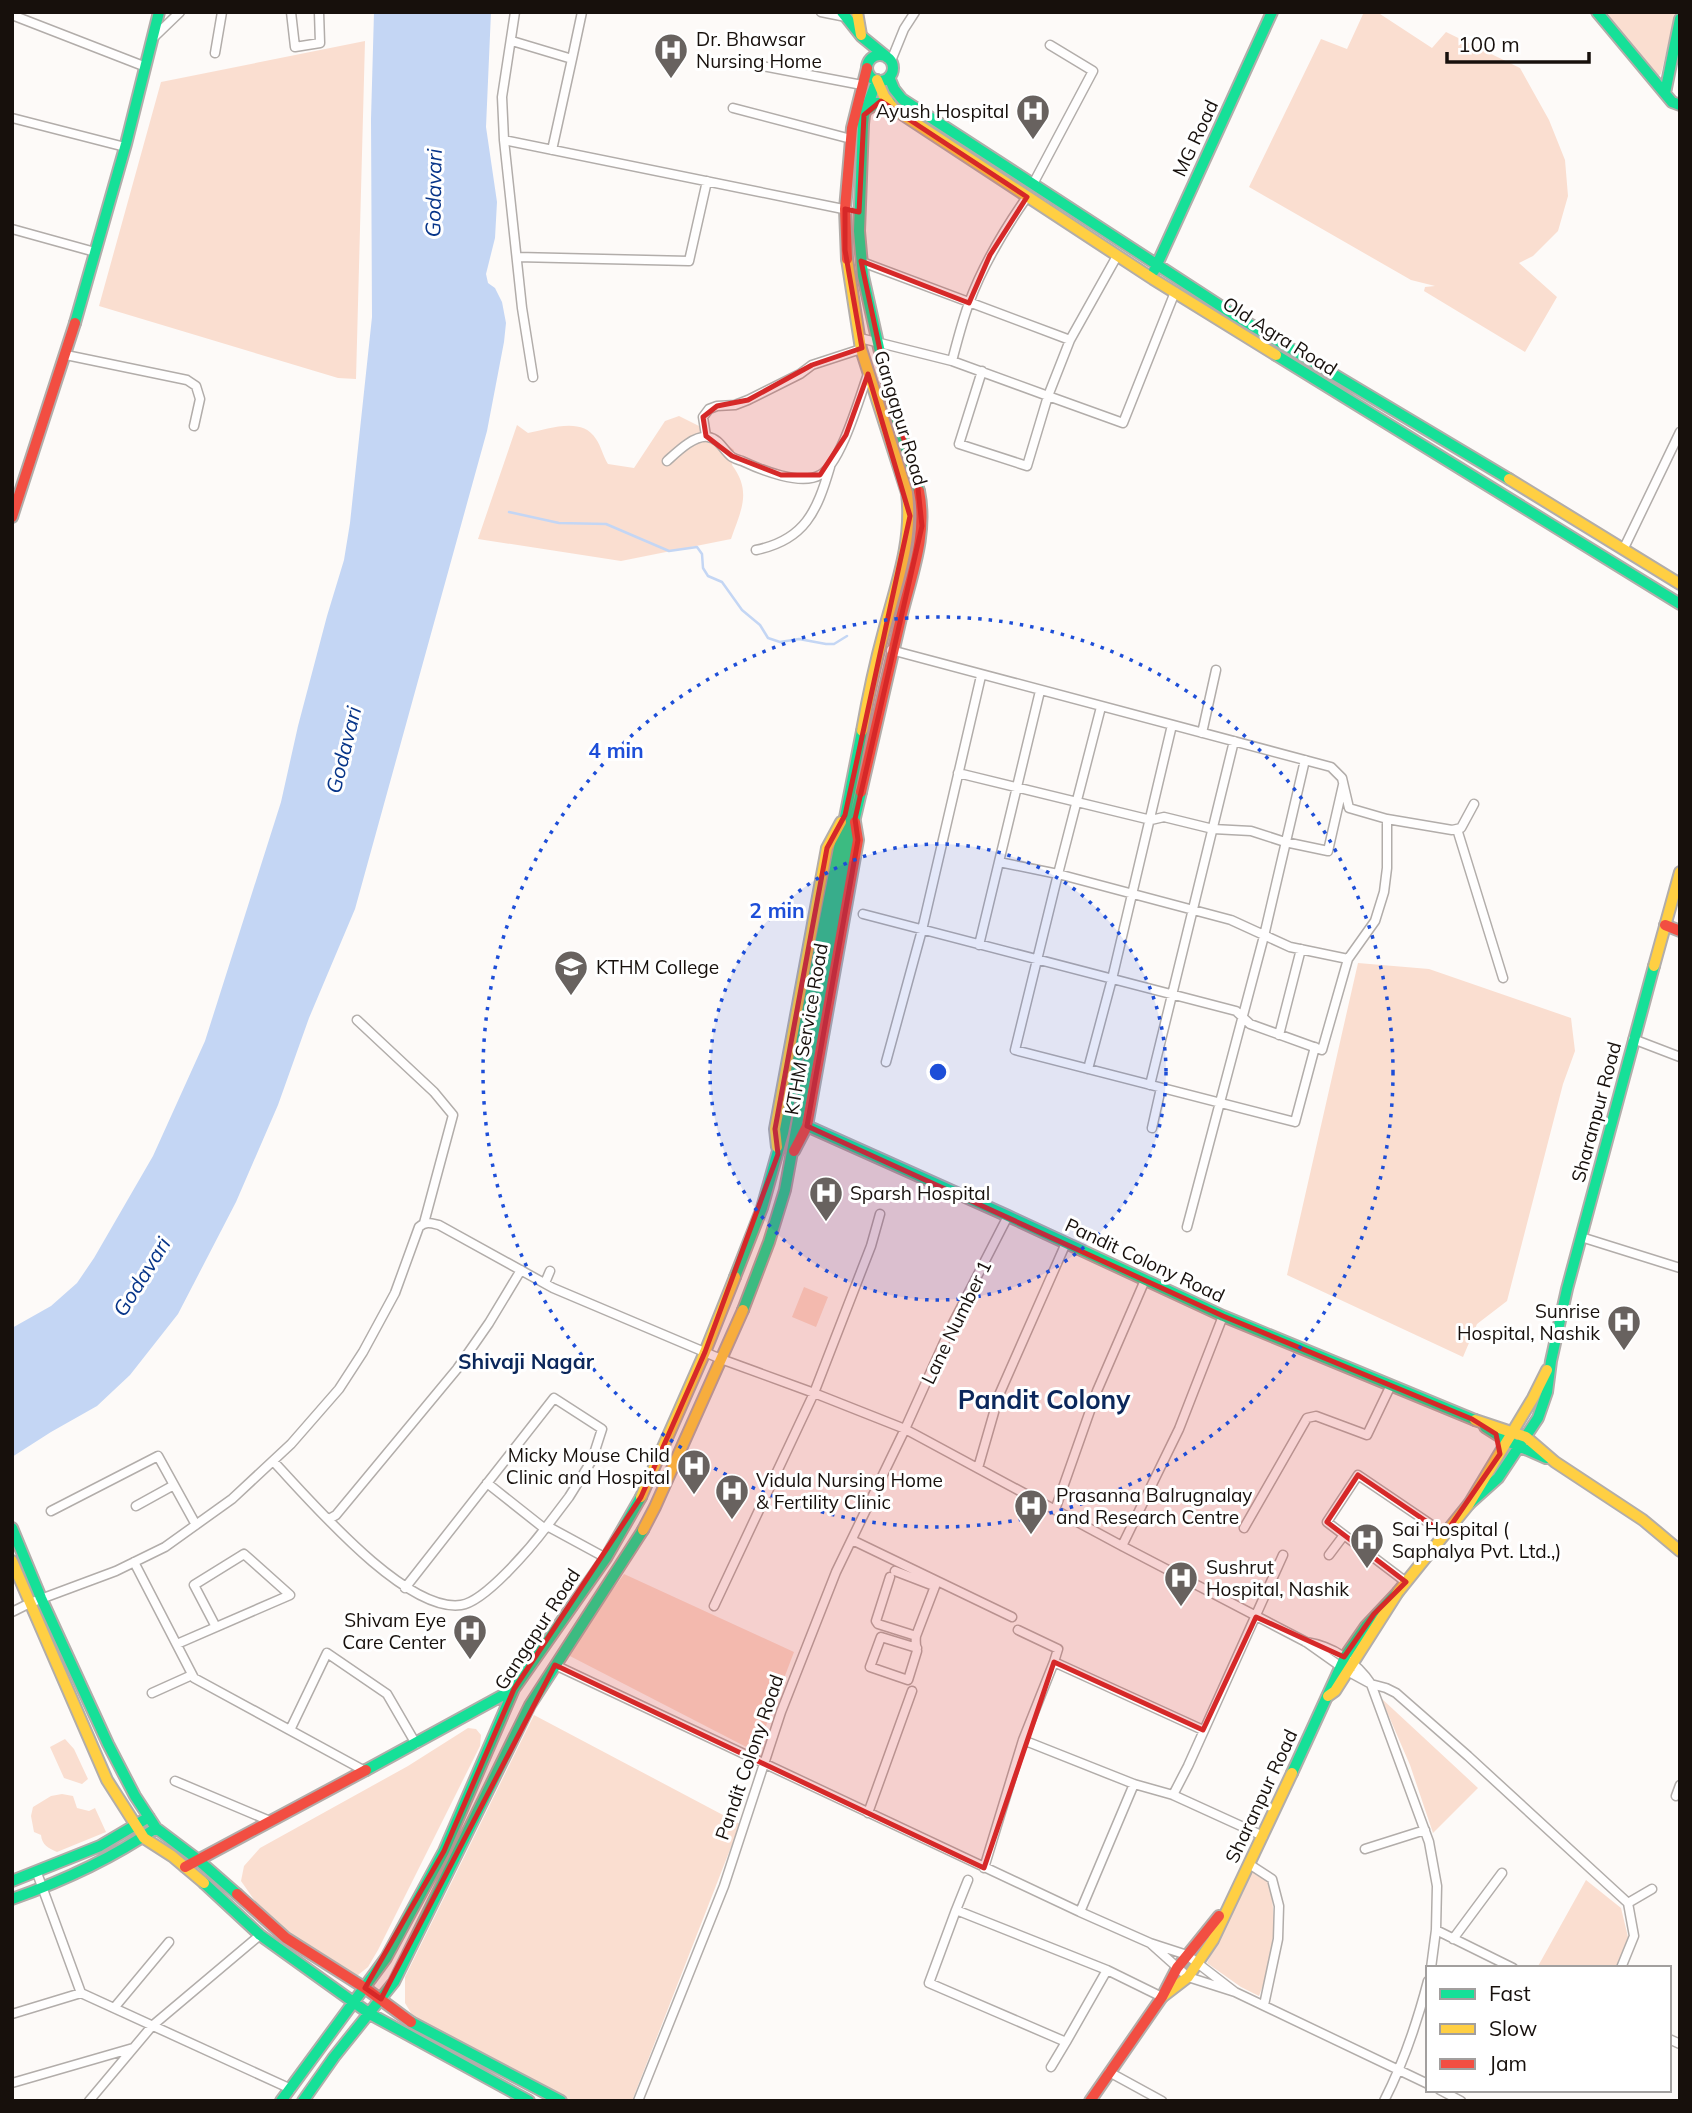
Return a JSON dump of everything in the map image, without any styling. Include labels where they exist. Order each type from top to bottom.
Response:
[{"type":"main road","points":[[12,517],[66,355],[125,147],[159,12]]},
{"type":"main road","name":"MG Road","points":[[1153,279],[1156,265],[1272,12]]},
{"type":"main road","points":[[1597,12],[1672,102],[1680,105]]},
{"type":"main road","points":[[848,14],[861,36],[870,76],[877,80],[889,77],[892,69],[889,59],[861,36]]},
{"type":"main road","points":[[1665,93],[1680,19]]},
{"type":"main road","points":[[867,68],[872,58],[880,55],[889,59]]},
{"type":"main road","name":"Gangapur Road","points":[[850,817],[878,647],[906,548],[910,516],[907,494],[860,343],[845,250],[845,209],[851,139],[867,68]]},
{"type":"main road","name":"Old Agra Road","points":[[889,77],[902,99],[1156,265],[1680,584]]},
{"type":"main road","name":"Old Agra Road","points":[[877,80],[894,109],[1117,256],[1680,604]]},
{"type":"main road","name":"Gangapur Road","points":[[850,817],[916,565],[922,526],[917,479],[890,397],[876,341],[862,262],[859,212],[863,124],[877,80]]},
{"type":"main road","points":[[866,110],[881,101],[890,103]]},
{"type":"main road","points":[[791,1158],[850,817]]},
{"type":"main road","name":"KTHM Service Road","points":[[791,1158],[807,1126],[858,840],[850,817]]},
{"type":"main road","name":"KTHM Service Road","points":[[778,1154],[775,1129],[827,848],[850,817]]},
{"type":"main road","name":"Gangapur Road","points":[[281,2101],[386,1958],[444,1851],[514,1689],[606,1558],[641,1497],[705,1352],[762,1208],[783,1133],[843,850]]},
{"type":"main road","name":"Sharanpur Road","points":[[1469,1504],[1498,1478],[1511,1460],[1535,1423],[1547,1392],[1551,1362],[1581,1237],[1680,872]]},
{"type":"main road","points":[[1665,925],[1680,931]]},
{"type":"main road","name":"Pandit Colony Road","points":[[807,1126],[1223,1316],[1523,1442],[1643,1520],[1680,1551]]},
{"type":"main road","name":"Gangapur Road","points":[[303,2101],[334,2057],[394,1982],[530,1705],[635,1544],[655,1507],[721,1359],[769,1242],[785,1190],[791,1158]]},
{"type":"main road","name":"Sharanpur Road","points":[[1162,1997],[1188,1977],[1213,1940],[1327,1697],[1331,1683],[1346,1664],[1374,1614],[1398,1592],[1469,1504],[1533,1398],[1551,1362]]},
{"type":"main road","points":[[1500,1454],[1497,1430],[1521,1418]]},
{"type":"main road","points":[[1511,1460],[1535,1450],[1535,1423]]},
{"type":"main road","points":[[12,1528],[108,1744],[135,1796],[156,1828],[197,1858],[286,1938],[382,1999],[418,2027],[561,2101]]},
{"type":"main road","points":[[12,1561],[107,1780],[144,1838],[217,1893],[260,1935],[370,2014],[509,2097],[529,2101]]},
{"type":"main road","points":[[185,1867],[197,1858],[416,1744],[514,1689]]},
{"type":"main road","points":[[12,1881],[76,1858],[149,1817]]},
{"type":"main road","points":[[12,1899],[104,1862],[156,1828]]},
{"type":"main road","name":"Sharanpur Road","points":[[1090,2101],[1162,1997],[1177,1968],[1226,1909]]},
{"type":"street","points":[[153,38],[180,12]]},
{"type":"street","points":[[215,53],[222,12]]},
{"type":"street","points":[[291,12],[295,47],[320,43],[319,12]]},
{"type":"street","points":[[515,12],[502,97],[504,141],[522,308],[533,377]]},
{"type":"street","points":[[552,150],[582,12]]},
{"type":"street","points":[[821,12],[848,14]]},
{"type":"street","points":[[889,59],[915,12]]},
{"type":"street","points":[[12,15],[146,66]]},
{"type":"street","points":[[512,41],[572,59]]},
{"type":"street","points":[[1032,184],[1093,71],[1050,45]]},
{"type":"street","points":[[741,62],[862,85]]},
{"type":"street","points":[[733,108],[851,139]]},
{"type":"street","points":[[12,118],[125,147]]},
{"type":"street","points":[[504,141],[859,212]]},
{"type":"street","points":[[517,257],[688,261],[707,181]]},
{"type":"street","points":[[952,361],[969,303],[990,255],[1027,197]]},
{"type":"street","points":[[12,229],[95,252]]},
{"type":"street","points":[[982,371],[959,444],[1027,466],[1048,396],[1070,340],[1117,256]]},
{"type":"street","points":[[862,262],[1070,340]]},
{"type":"street","points":[[706,436],[704,417],[709,409],[748,400],[800,374],[812,365],[860,343],[876,341],[952,361],[1123,422],[1175,292]]},
{"type":"street","points":[[66,355],[187,380],[196,386],[200,399],[194,426]]},
{"type":"street","points":[[757,550],[777,546],[806,522],[820,499],[830,467],[846,435],[868,374]]},
{"type":"street","points":[[1624,548],[1680,432]]},
{"type":"street","points":[[667,460],[684,447],[706,436],[717,440],[732,456],[781,475],[808,478],[820,475],[830,467]]},
{"type":"street","points":[[878,647],[1331,767],[1342,778],[1349,808],[1387,819],[1441,829],[1457,829],[1461,828],[1474,804]]},
{"type":"street","points":[[1202,733],[1216,670]]},
{"type":"street","points":[[886,1062],[922,930],[981,676]]},
{"type":"street","points":[[979,945],[1040,691]]},
{"type":"street","points":[[1101,707],[1015,1050],[1295,1122],[1315,1047]]},
{"type":"street","points":[[1088,1069],[1151,820],[1172,725]]},
{"type":"street","points":[[1150,1085],[1234,741]]},
{"type":"street","points":[[1187,1227],[1264,936],[1305,760]]},
{"type":"street","points":[[958,773],[1151,820],[1164,817],[1213,829],[1251,831],[1285,842],[1328,850],[1343,782]]},
{"type":"street","points":[[863,914],[1236,1011],[1250,1024],[1322,1050],[1348,959],[1375,921],[1384,892],[1387,819]]},
{"type":"street","points":[[1457,829],[1503,978]]},
{"type":"street","points":[[999,862],[1058,874],[1194,909],[1231,920],[1264,936],[1301,949],[1348,959]]},
{"type":"street","points":[[1279,1035],[1301,949]]},
{"type":"street","points":[[12,1612],[134,1562],[165,1546],[232,1499],[291,1444],[339,1389],[381,1321],[395,1293],[419,1227],[424,1223],[453,1115],[433,1092],[357,1020]]},
{"type":"street","points":[[1633,1039],[1680,1057]]},
{"type":"street","points":[[1152,1128],[1161,1088]]},
{"type":"street","points":[[715,1606],[814,1393],[871,1246],[880,1214]]},
{"type":"street","name":"Lane Number 1","points":[[905,1429],[951,1327],[1008,1216]]},
{"type":"street","points":[[424,1223],[439,1225],[545,1283],[721,1359],[905,1429],[1364,1674],[1371,1684],[1425,1830],[1437,1886],[1436,1930],[1431,1966]]},
{"type":"street","points":[[1581,1237],[1680,1268]]},
{"type":"street","points":[[978,1468],[999,1395],[1066,1243]]},
{"type":"street","points":[[329,1519],[336,1515],[457,1369],[521,1270]]},
{"type":"street","points":[[545,1283],[550,1271]]},
{"type":"street","points":[[1055,1510],[1097,1391],[1145,1280]]},
{"type":"street","points":[[1122,1546],[1179,1429],[1223,1316]]},
{"type":"street","points":[[1244,1528],[1307,1418],[1316,1416],[1367,1435],[1391,1385]]},
{"type":"street","points":[[273,1461],[352,1544],[405,1588],[446,1605],[462,1605],[481,1596],[533,1545],[569,1497],[592,1460],[603,1429],[554,1398],[405,1588]]},
{"type":"street","name":"Pandit Colony Road","points":[[638,2101],[724,1886],[786,1699],[836,1572],[905,1429]]},
{"type":"street","points":[[51,1511],[158,1455],[196,1525]]},
{"type":"street","points":[[1406,1582],[1327,1522],[1358,1475],[1445,1534]]},
{"type":"street","points":[[487,1483],[546,1528],[606,1558]]},
{"type":"street","points":[[136,1506],[174,1485]]},
{"type":"street","points":[[1329,1555],[1344,1535]]},
{"type":"street","points":[[852,1540],[921,1577],[1012,1617]]},
{"type":"street","points":[[177,1644],[229,1622],[289,1595],[244,1554],[194,1585],[216,1627]]},
{"type":"street","points":[[1173,1795],[1283,1555]]},
{"type":"street","points":[[134,1562],[194,1678],[365,1770]]},
{"type":"street","points":[[916,1636],[878,1624],[876,1621],[893,1574],[921,1577]]},
{"type":"street","points":[[917,1648],[881,1637],[870,1667],[908,1680],[917,1648],[916,1636],[936,1584]]},
{"type":"street","points":[[984,1868],[1023,1740],[1058,1649],[1018,1630]]},
{"type":"street","points":[[290,1730],[327,1653],[387,1694],[416,1744]]},
{"type":"street","points":[[1054,1662],[1203,1730]]},
{"type":"street","points":[[555,1665],[984,1868],[1150,1943],[1187,1955],[1235,1992]]},
{"type":"street","points":[[152,1693],[192,1675]]},
{"type":"street","points":[[1371,1684],[1386,1688],[1414,1708],[1628,1903],[1634,1936],[1622,1966]]},
{"type":"street","points":[[868,1813],[912,1691]]},
{"type":"street","points":[[1023,1740],[1134,1784],[1173,1795],[1263,1836]]},
{"type":"street","points":[[175,1782],[270,1821]]},
{"type":"street","points":[[1080,1912],[1134,1784]]},
{"type":"street","points":[[1676,1796],[1680,1786]]},
{"type":"street","points":[[1364,1849],[1425,1830]]},
{"type":"street","points":[[1249,1864],[1272,1879],[1279,1906],[1278,1939],[1264,2005]]},
{"type":"street","points":[[37,1873],[81,1993]]},
{"type":"street","points":[[1453,1939],[1502,1873]]},
{"type":"street","points":[[968,1880],[929,1983],[1066,2042]]},
{"type":"street","points":[[1628,1903],[1653,1889]]},
{"type":"street","points":[[956,1910],[1107,1970],[1162,1997]]},
{"type":"street","points":[[1436,1930],[1509,1966]]},
{"type":"street","points":[[89,2101],[152,2025],[260,1935]]},
{"type":"street","points":[[114,2008],[169,1942]]},
{"type":"street","points":[[1150,1943],[1188,1977],[1235,1992],[1426,2083]]},
{"type":"street","points":[[1051,2067],[1107,1970]]},
{"type":"street","points":[[1384,2101],[1400,2070],[1426,1988]]},
{"type":"street","points":[[12,2014],[81,1993],[291,2088]]},
{"type":"street","points":[[12,2083],[133,2048]]},
{"type":"street","points":[[1108,2072],[1162,2101]]},
{"type":"street","points":[[1444,2092],[1461,2101]]},
{"type":"highlighted area","points":[[881,101],[1027,197],[990,255],[969,303],[861,261],[890,397],[917,479],[922,526],[855,819],[858,840],[807,1126],[1223,1316],[1472,1419],[1496,1434],[1500,1454],[1445,1534],[1358,1475],[1327,1522],[1406,1582],[1374,1614],[1344,1657],[1256,1617],[1203,1730],[1054,1662],[984,1868],[555,1665],[381,1999],[365,1988],[444,1851],[514,1689],[641,1497],[705,1352],[778,1154],[775,1129],[827,848],[845,815],[910,516],[868,374],[846,435],[820,475],[781,475],[732,456],[706,436],[703,417],[717,406],[748,400],[812,365],[862,348],[845,250],[845,209],[859,212],[864,115]]},
{"type":"shaded area","points":[[1364,12],[1377,12],[1432,48],[1446,32],[1520,68],[1549,120],[1565,160],[1568,196],[1558,231],[1533,256],[1519,263],[1557,297],[1525,352],[1424,291],[1425,287],[1435,286],[1411,280],[1249,187],[1321,39],[1347,49]]},
{"type":"shaded area","points":[[1604,12],[1676,12],[1661,74],[1654,79]]},
{"type":"shaded area","points":[[365,41],[356,379],[338,378],[99,306],[161,82]]},
{"type":"shaded area","points":[[679,416],[711,432],[734,450],[732,465],[742,484],[743,501],[731,539],[621,561],[478,539],[517,425],[528,433],[565,426],[582,428],[596,439],[608,464],[634,468],[665,421]]},
{"type":"shaded area","points":[[1358,963],[1429,969],[1571,1018],[1575,1051],[1563,1084],[1507,1301],[1477,1324],[1463,1357],[1287,1275]]},
{"type":"shaded area","points":[[804,1287],[828,1297],[816,1327],[792,1317]]},
{"type":"shaded area","points":[[624,1574],[794,1652],[756,1752],[566,1654]]},
{"type":"shaded area","points":[[1381,1698],[1478,1788],[1433,1833],[1410,1765]]},
{"type":"shaded area","points":[[534,1715],[740,1824],[632,2101],[558,2101],[417,2023],[405,2003],[405,1977]]},
{"type":"shaded area","points":[[468,1728],[476,1729],[481,1735],[480,1746],[378,1950],[368,1967],[358,1975],[334,1971],[257,1904],[241,1881],[244,1866],[260,1848],[408,1766]]},
{"type":"shaded area","points":[[65,1739],[74,1749],[88,1779],[82,1784],[64,1778],[50,1747]]},
{"type":"shaded area","points":[[51,1796],[73,1796],[77,1808],[89,1811],[95,1808],[106,1832],[57,1852],[46,1846],[41,1835],[34,1832],[31,1816],[33,1807]]},
{"type":"shaded area","points":[[1252,1870],[1268,1880],[1274,1924],[1271,1954],[1259,1996],[1207,1963]]},
{"type":"shaded area","points":[[1586,1880],[1621,1908],[1628,1937],[1617,1966],[1538,1966]]},
{"type":"water","name":"Godavari","points":[[374,12],[491,12],[486,127],[497,202],[495,238],[486,274],[488,283],[495,288],[502,302],[506,323],[487,431],[355,909],[309,1018],[278,1105],[236,1202],[178,1314],[130,1375],[97,1406],[12,1457],[12,1328],[51,1306],[77,1283],[94,1258],[153,1156],[205,1041],[281,802],[298,726],[344,560],[372,317],[371,119]]},
{"type":"waterway","points":[[509,512],[559,523],[606,524],[669,551],[697,547],[702,554],[703,568],[708,576],[722,582],[742,610],[760,625],[768,638],[780,642],[799,639],[834,644],[847,636]]},
{"type":"traffic: fast","points":[[75,323],[126,144],[159,12]]},
{"type":"traffic: fast","points":[[842,12],[861,36],[888,58]]},
{"type":"traffic: fast","points":[[1154,271],[1272,12]]},
{"type":"traffic: fast","points":[[1597,12],[1672,102],[1680,105]]},
{"type":"traffic: fast","points":[[1665,93],[1680,19]]},
{"type":"traffic: fast","points":[[880,55],[889,59],[893,68],[889,77],[880,81],[871,77],[867,68],[871,59],[880,55]]},
{"type":"traffic: fast","points":[[889,77],[902,99],[1236,316],[1509,479]]},
{"type":"traffic: fast","points":[[877,80],[863,124],[859,231],[863,276],[890,397],[919,491]]},
{"type":"traffic: fast","points":[[866,110],[877,103],[890,103]]},
{"type":"traffic: fast","points":[[1276,355],[1680,604]]},
{"type":"traffic: fast","points":[[735,1277],[762,1208],[783,1133],[862,731]]},
{"type":"traffic: fast","points":[[743,1310],[785,1190],[847,852],[861,792]]},
{"type":"traffic: fast","points":[[1469,1504],[1498,1478],[1538,1418],[1547,1392],[1567,1289],[1654,966]]},
{"type":"traffic: fast","points":[[807,1126],[1223,1316],[1475,1420]]},
{"type":"traffic: fast","points":[[1485,1427],[1507,1441],[1546,1458]]},
{"type":"traffic: fast","points":[[281,2101],[386,1958],[444,1851],[514,1689],[606,1558],[641,1497]]},
{"type":"traffic: fast","points":[[12,1528],[108,1744],[135,1796],[156,1828],[237,1894]]},
{"type":"traffic: fast","points":[[303,2101],[334,2057],[394,1982],[530,1705],[643,1530]]},
{"type":"traffic: fast","points":[[1292,1773],[1346,1655],[1366,1626],[1398,1592]]},
{"type":"traffic: fast","points":[[366,1770],[514,1689]]},
{"type":"traffic: fast","points":[[12,1881],[100,1846],[149,1817]]},
{"type":"traffic: fast","points":[[12,1899],[86,1868],[122,1850],[156,1828]]},
{"type":"traffic: fast","points":[[204,1883],[260,1935],[370,2014],[529,2101]]},
{"type":"traffic: fast","points":[[411,2022],[561,2101]]},
{"type":"traffic: slow","points":[[857,12],[861,35]]},
{"type":"traffic: slow","points":[[877,80],[894,109],[1153,279],[1276,355]]},
{"type":"traffic: slow","points":[[847,259],[861,349],[907,493],[908,511],[906,546],[862,731]]},
{"type":"traffic: slow","points":[[1509,479],[1680,584]]},
{"type":"traffic: slow","points":[[777,1147],[775,1129],[827,848],[841,822]]},
{"type":"traffic: slow","points":[[1654,966],[1680,872]]},
{"type":"traffic: slow","points":[[641,1497],[735,1277]]},
{"type":"traffic: slow","points":[[643,1530],[743,1310]]},
{"type":"traffic: slow","points":[[1328,1696],[1335,1691],[1398,1592],[1469,1504],[1547,1370]]},
{"type":"traffic: slow","points":[[1475,1420],[1526,1437],[1555,1462],[1643,1520],[1680,1551]]},
{"type":"traffic: slow","points":[[12,1561],[107,1780],[144,1838],[172,1856],[204,1883]]},
{"type":"traffic: slow","points":[[1162,1997],[1188,1977],[1213,1940],[1292,1773]]},
{"type":"traffic: jam","points":[[847,259],[845,209],[852,128],[867,68]]},
{"type":"traffic: jam","points":[[12,517],[75,323]]},
{"type":"traffic: jam","points":[[861,792],[917,555],[921,524],[919,491]]},
{"type":"traffic: jam","points":[[794,1151],[807,1126],[858,840],[855,822]]},
{"type":"traffic: jam","points":[[1665,925],[1680,931]]},
{"type":"traffic: jam","points":[[185,1867],[366,1770]]},
{"type":"traffic: jam","points":[[237,1894],[286,1938],[365,1988],[411,2022]]},
{"type":"traffic: jam","points":[[1090,2101],[1162,1997],[1177,1968],[1219,1916]]},
{"type":"place","name":"Dr. Bhawsar Nursing Home","points":[[671,80]]},
{"type":"place","name":"Ayush Hospital","points":[[1033,141]]},
{"type":"place","name":"KTHM College","points":[[571,997]]},
{"type":"place","name":"Sparsh Hospital","points":[[826,1223]]},
{"type":"place","name":"Sunrise Hospital, Nashik","points":[[1624,1352]]},
{"type":"place","name":"Micky Mouse Child Clinic and Hospital","points":[[694,1496]]},
{"type":"place","name":"Vidula Nursing Home & Fertility Clinic","points":[[732,1521]]},
{"type":"place","name":"Prasanna Balrugnalay and Research Centre","points":[[1031,1536]]},
{"type":"place","name":"Sai Hospital ( Saphalya Pvt. Ltd.,)","points":[[1367,1570]]},
{"type":"place","name":"Sushrut Hospital, Nashik","points":[[1181,1608]]},
{"type":"place","name":"Shivam Eye Care Center","points":[[470,1661]]},
{"type":"district","name":"Shivaji Nagar","points":[[526,1362]]},
{"type":"district","name":"Pandit Colony","points":[[1044,1400]]}]
